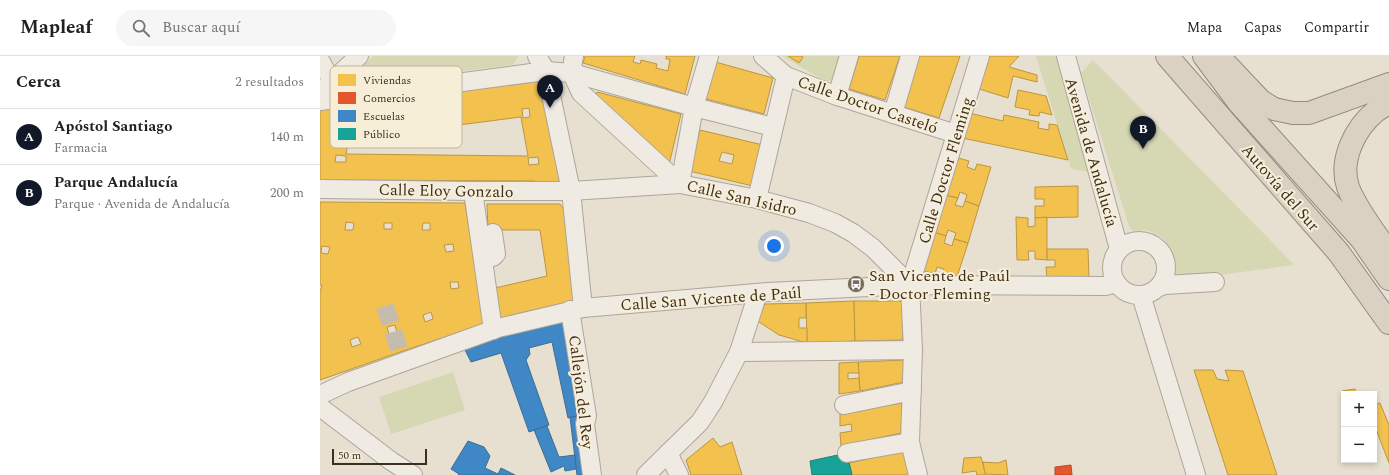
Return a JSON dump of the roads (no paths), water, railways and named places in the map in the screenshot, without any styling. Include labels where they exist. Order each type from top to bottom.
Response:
[{"type":"highway","name":"Autovía del Sur","points":[[1167,56],[1339,253],[1389,323]]},
{"type":"highway","name":"Autovía del Sur","points":[[1204,56],[1239,103],[1362,240],[1389,279]]},
{"type":"highway","points":[[1219,56],[1261,101],[1274,108],[1293,113],[1309,113],[1389,84]]},
{"type":"highway","points":[[1356,95],[1374,83],[1389,66]]},
{"type":"highway","points":[[1389,103],[1376,111],[1353,138],[1347,156],[1346,170],[1348,186],[1354,199],[1389,253]]},
{"type":"street","points":[[348,66],[359,56]]},
{"type":"street","points":[[680,184],[694,107],[709,56]]},
{"type":"street","name":"Calle Doctor Casteló","points":[[763,56],[786,76],[837,96],[956,134]]},
{"type":"street","points":[[837,96],[848,56]]},
{"type":"street","points":[[893,114],[910,56]]},
{"type":"street","name":"Calle Doctor Fleming","points":[[918,475],[910,442],[913,350],[910,285],[980,56]]},
{"type":"street","name":"Avenida de Andalucía","points":[[1066,56],[1119,249]]},
{"type":"street","points":[[320,60],[326,86]]},
{"type":"street","points":[[462,78],[542,64],[573,65],[694,107],[773,127]]},
{"type":"street","name":"Callejón del Rey","points":[[542,64],[553,100],[571,191],[577,309],[587,416],[585,424],[592,475]]},
{"type":"street","points":[[553,100],[573,65]]},
{"type":"street","name":"Calle San Isidro","points":[[573,65],[581,93],[680,184],[757,199],[809,213],[835,223],[873,248],[910,285]]},
{"type":"street","points":[[757,199],[786,76]]},
{"type":"street","points":[[320,101],[330,100]]},
{"type":"street","name":"Calle Eloy Gonzalo","points":[[320,189],[571,191],[680,184]]},
{"type":"street","points":[[473,191],[493,330]]},
{"type":"street","points":[[482,259],[493,257],[496,254],[493,233]]},
{"type":"street","points":[[1159,287],[1166,276],[1167,264],[1164,255],[1158,248],[1144,241],[1135,241],[1124,244],[1113,259],[1111,269],[1116,283],[1126,292],[1142,296],[1165,285],[1215,282]]},
{"type":"street","name":"Calle San Vicente de Paúl","points":[[320,395],[402,357],[493,330],[577,309],[758,293],[910,285],[1106,286],[1116,283]]},
{"type":"street","points":[[646,475],[700,422],[713,402],[739,352],[758,293]]},
{"type":"street","points":[[1142,296],[1196,475]]},
{"type":"street","points":[[739,352],[913,350]]},
{"type":"street","points":[[844,405],[912,391]]},
{"type":"street","points":[[320,407],[391,461],[413,475]]},
{"type":"street","points":[[847,453],[910,442]]},
{"type":"street","points":[[668,453],[679,475]]},
{"type":"tunnel","points":[[385,306],[400,352]]},
{"type":"place","name":"Apóstol Santiago","points":[[550,108]]},
{"type":"place","name":"Parque Andalucía","points":[[1143,149]]},
{"type":"place","name":"San Vicente de Paúl - Doctor Fleming","points":[[856,284]]}]
